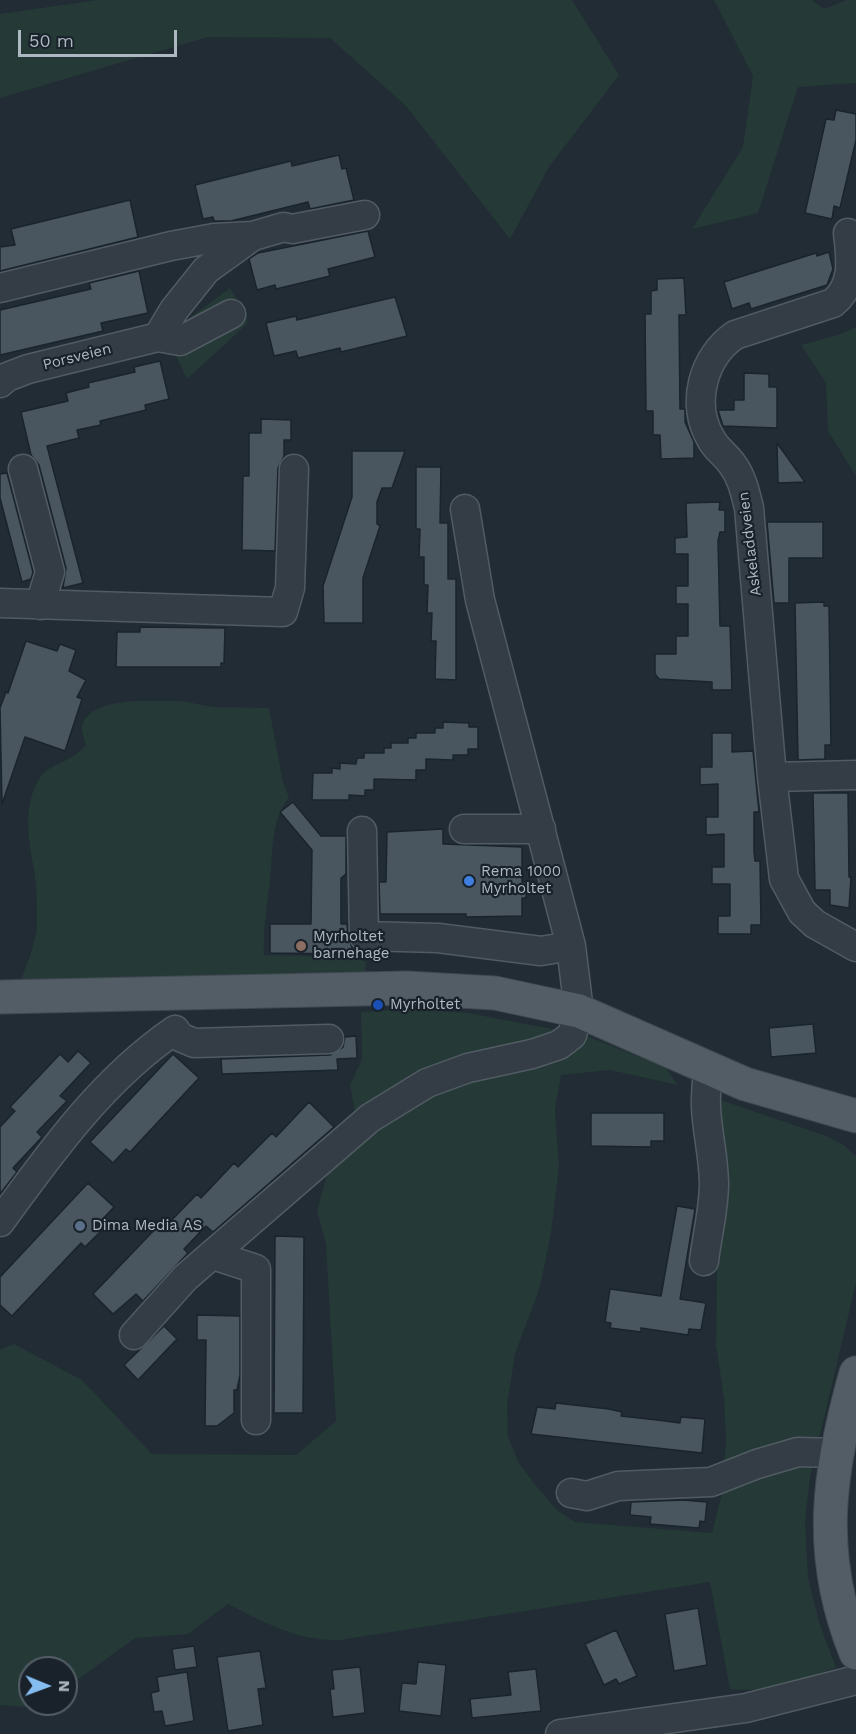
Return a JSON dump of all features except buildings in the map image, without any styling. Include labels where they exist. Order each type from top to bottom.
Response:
[{"type":"main road","points":[[0,997],[436,988],[522,998],[579,1011],[709,1069],[785,1097],[856,1116]]},
{"type":"main road","points":[[856,1373],[836,1453],[830,1488],[830,1554],[835,1589],[856,1653]]},
{"type":"street","points":[[0,288],[171,246],[214,238],[252,236],[284,227],[292,229],[359,207]]},
{"type":"street","name":"Askeladdveien","points":[[848,233],[851,270],[848,286],[842,296],[833,303],[735,335],[721,345],[703,377],[703,417],[710,438],[733,465],[743,482],[749,507],[772,777],[784,879],[792,898],[815,924],[856,947]]},
{"type":"street","points":[[158,338],[174,310],[206,270],[252,236]]},
{"type":"street","name":"Porsveien","points":[[0,384],[7,377],[27,369],[158,338],[180,341],[231,314]]},
{"type":"street","points":[[23,469],[50,572],[40,605]]},
{"type":"street","points":[[0,603],[283,612],[290,588],[294,469]]},
{"type":"street","points":[[134,1335],[184,1278],[380,1111],[427,1083],[468,1068],[532,1054],[559,1045],[572,1035],[579,1011],[571,946],[480,600],[465,509]]},
{"type":"street","points":[[772,777],[856,775]]},
{"type":"street","points":[[464,829],[541,829]]},
{"type":"street","points":[[362,831],[364,936],[438,938],[541,951],[571,946]]},
{"type":"street","points":[[174,993],[175,1030],[180,1037],[194,1043],[329,1039]]},
{"type":"street","points":[[0,1222],[97,1097],[130,1064],[175,1030]]},
{"type":"street","points":[[704,1262],[714,1184],[704,1113],[704,1092],[709,1069]]},
{"type":"street","points":[[213,1255],[256,1269],[256,1420]]},
{"type":"street","points":[[571,1493],[587,1496],[618,1486],[711,1482],[757,1464],[798,1452],[836,1453]]},
{"type":"street","points":[[560,1734],[746,1708],[856,1680]]},
{"type":"green space","points":[[98,0],[572,0],[619,75],[549,167],[510,239],[406,106],[330,38],[208,37],[0,98],[0,14]]},
{"type":"green space","points":[[714,0],[812,0],[824,9],[847,0],[856,0],[856,83],[798,87],[758,213],[692,229],[743,147],[753,76]]},
{"type":"green space","points":[[230,288],[247,316],[247,324],[187,379],[171,345],[179,326]]},
{"type":"green space","points":[[856,327],[856,476],[828,431],[826,383],[801,345],[838,335]]},
{"type":"green space","points":[[137,701],[181,701],[213,707],[269,708],[283,782],[289,798],[278,816],[275,827],[264,955],[358,957],[366,962],[365,975],[20,983],[33,947],[37,925],[36,883],[28,822],[35,787],[44,772],[75,755],[86,745],[82,726],[90,713],[105,706]]},
{"type":"green space","points":[[411,1009],[468,1013],[584,1035],[665,1067],[678,1085],[610,1070],[561,1075],[555,1110],[559,1166],[551,1233],[540,1287],[515,1354],[507,1405],[508,1437],[519,1463],[537,1487],[558,1511],[575,1522],[712,1533],[721,1497],[726,1442],[724,1398],[716,1345],[718,1215],[712,1097],[826,1136],[844,1145],[856,1156],[856,1283],[810,1477],[805,1522],[808,1577],[820,1625],[836,1668],[770,1687],[730,1689],[710,1582],[340,1640],[324,1640],[282,1630],[228,1604],[188,1634],[135,1638],[78,1679],[78,1656],[18,1656],[18,1706],[0,1705],[0,1350],[14,1344],[82,1380],[152,1454],[296,1455],[336,1421],[326,1244],[317,1211],[327,1174],[360,1139],[350,1085],[362,1059],[361,1012]]},
{"type":"place","name":"Rema 1000 Myrholtet","points":[[469,881]]},
{"type":"place","name":"Myrholtet barnehage","points":[[301,946]]},
{"type":"place","name":"Myrholtet","points":[[378,1005]]},
{"type":"place","name":"Dima Media AS","points":[[80,1226]]}]
